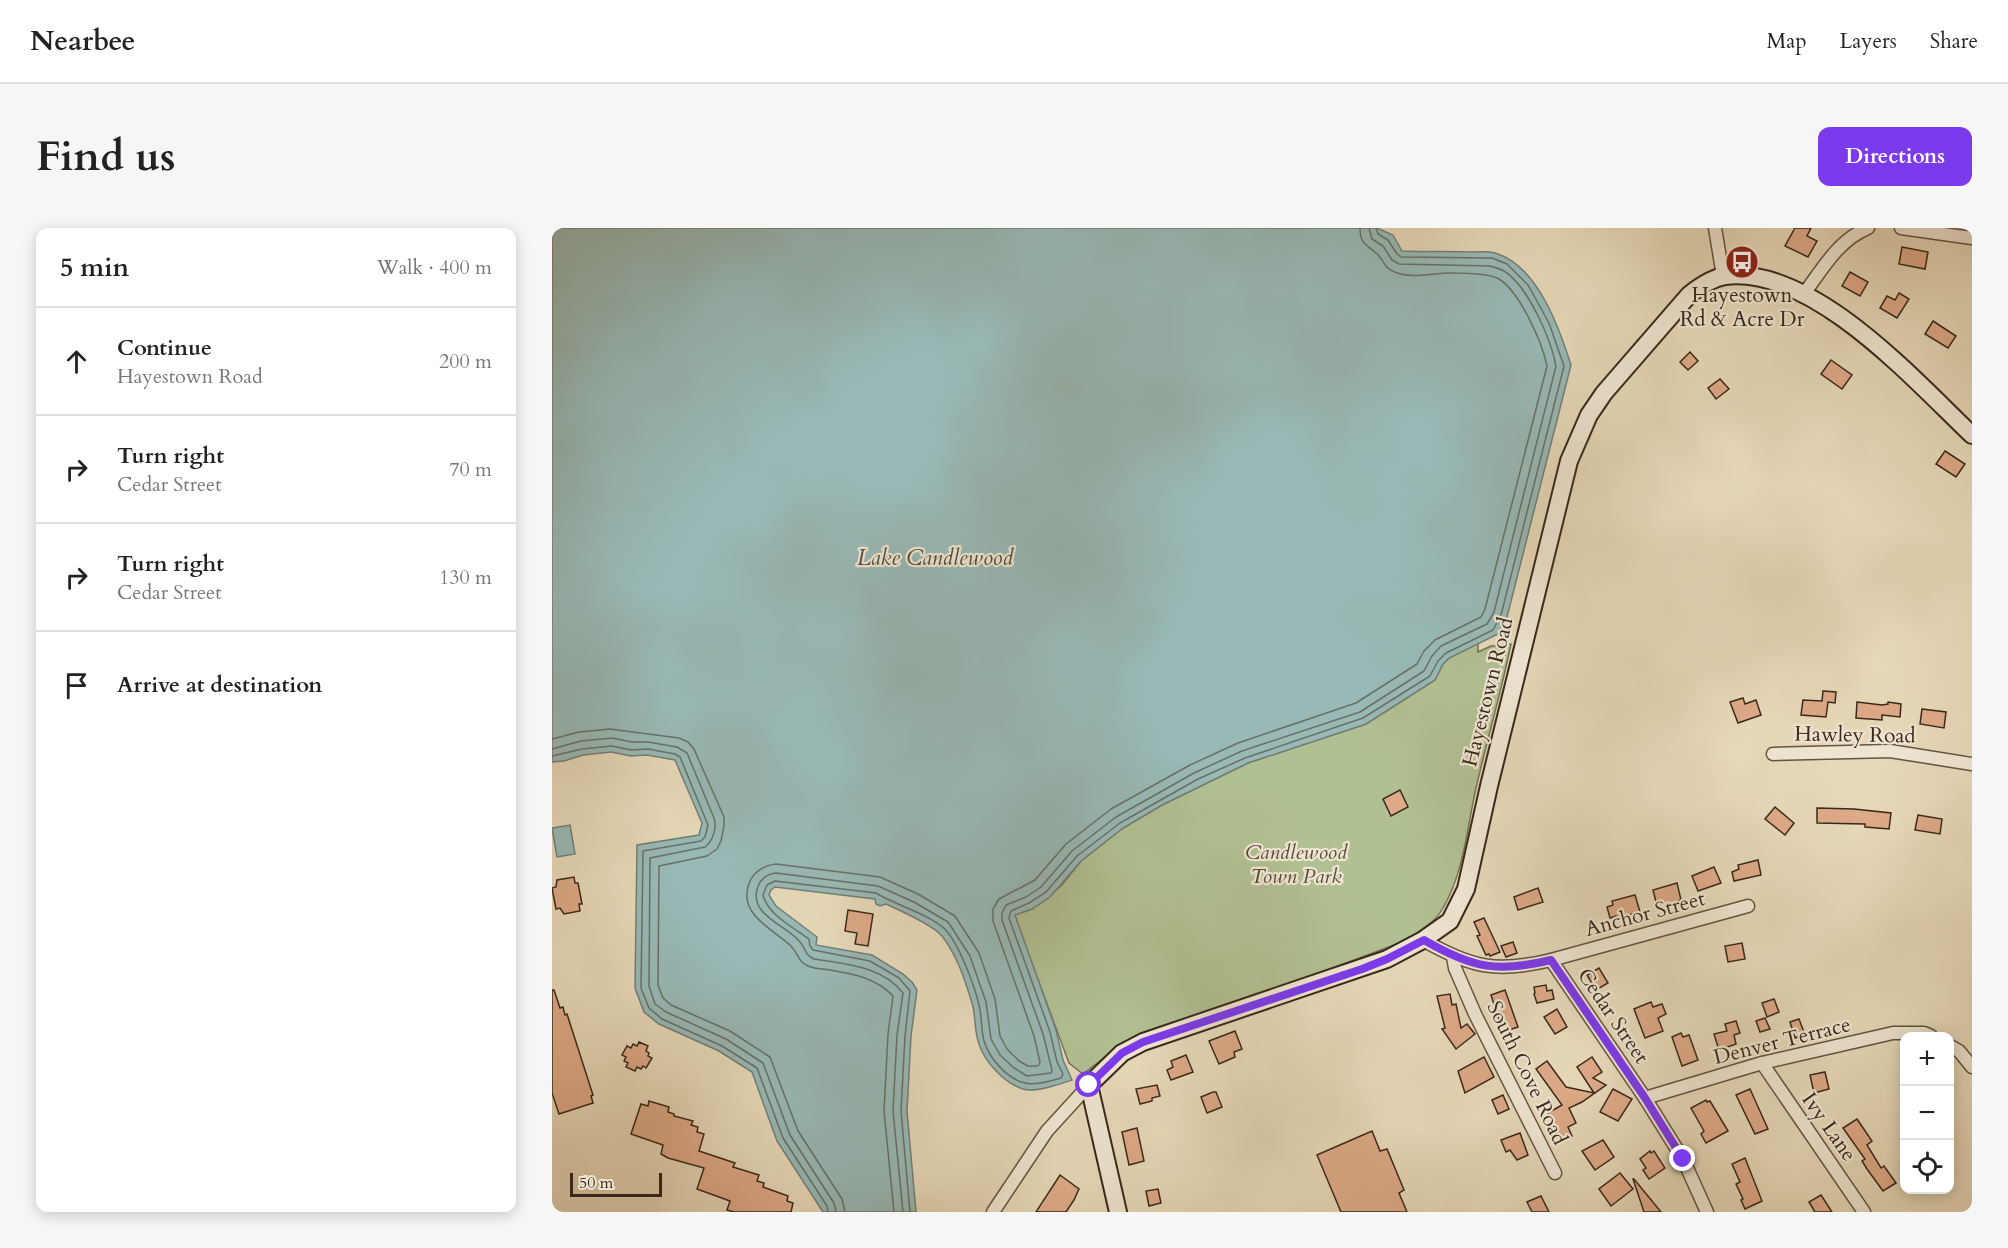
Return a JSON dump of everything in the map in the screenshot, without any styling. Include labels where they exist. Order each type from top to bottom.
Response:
[{"type":"street","points":[[1714,228],[1723,276]]},
{"type":"street","points":[[1803,295],[1840,246],[1855,233],[1868,228]]},
{"type":"street","points":[[1901,228],[1972,238]]},
{"type":"street","name":"Hayestown Road","points":[[993,1212],[1047,1131],[1122,1053],[1143,1042],[1387,959],[1424,940],[1450,921],[1466,889],[1541,570],[1569,461],[1578,436],[1604,393],[1659,327],[1699,287],[1723,276],[1760,277],[1774,280],[1803,295],[1852,325],[1872,341],[1972,435]]},
{"type":"street","name":"Hawley Road","points":[[1773,754],[1890,751],[1972,764]]},
{"type":"street","name":"Anchor Street","points":[[1551,960],[1748,906]]},
{"type":"street","name":"Cedar Street","points":[[1424,940],[1453,957],[1485,966],[1524,967],[1551,960],[1645,1098],[1683,1159],[1707,1212]]},
{"type":"street","name":"South Cove Road","points":[[1453,957],[1455,968],[1475,1014],[1555,1173]]},
{"type":"street","name":"Denver Terrace","points":[[1645,1098],[1761,1063],[1900,1033]]},
{"type":"street","points":[[1954,1048],[1972,1067]]},
{"type":"street","name":"Ivy Lane","points":[[1761,1063],[1864,1212]]},
{"type":"street","points":[[1089,1085],[1118,1212]]},
{"type":"green space","name":"Candlewood Town Park","points":[[1478,643],[1478,652],[1491,646],[1511,644],[1456,880],[1440,913],[1433,921],[1410,939],[1114,1050],[1083,1074],[1069,1063],[1014,915],[1032,909],[1062,885],[1081,861],[1123,828],[1162,805],[1248,763],[1366,724],[1435,680],[1443,664],[1449,658]]},
{"type":"water","name":"Lake Candlewood","points":[[552,228],[1377,228],[1393,235],[1402,251],[1490,252],[1510,260],[1523,270],[1534,284],[1544,299],[1560,333],[1571,365],[1507,617],[1498,634],[1449,658],[1443,664],[1435,680],[1366,724],[1248,763],[1162,805],[1123,828],[1081,861],[1050,897],[1032,909],[1015,915],[1056,1030],[1063,1060],[1072,1080],[1048,1088],[1028,1090],[1009,1082],[996,1071],[979,1044],[972,1003],[956,959],[942,936],[931,927],[886,904],[880,906],[876,904],[875,899],[775,887],[771,890],[769,895],[776,906],[817,937],[816,945],[872,955],[903,974],[917,990],[911,1036],[907,1111],[916,1212],[823,1212],[777,1141],[752,1072],[719,1051],[659,1024],[644,1012],[635,988],[637,845],[699,835],[702,823],[675,760],[611,752],[552,762]]},
{"type":"water","points":[[570,825],[575,854],[557,857],[552,828]]},
{"type":"building","points":[[1795,228],[1811,228],[1807,236],[1817,241],[1808,257],[1785,246]]},
{"type":"building","points":[[1902,247],[1928,252],[1925,269],[1899,264]]},
{"type":"building","points":[[1850,272],[1868,282],[1860,296],[1842,286]]},
{"type":"building","points":[[1899,293],[1909,299],[1897,318],[1880,308],[1887,296],[1895,300]]},
{"type":"building","points":[[1933,321],[1956,336],[1948,348],[1925,334]]},
{"type":"building","points":[[1690,352],[1698,361],[1688,370],[1680,362]]},
{"type":"building","points":[[1831,360],[1852,375],[1842,389],[1821,374]]},
{"type":"building","points":[[1720,379],[1729,389],[1716,399],[1708,388]]},
{"type":"building","points":[[1945,451],[1965,464],[1956,477],[1936,464]]},
{"type":"building","points":[[1823,691],[1836,692],[1835,703],[1828,702],[1826,717],[1801,715],[1803,700],[1822,701]]},
{"type":"building","points":[[1743,698],[1745,704],[1756,700],[1761,715],[1738,723],[1730,702]]},
{"type":"building","points":[[1857,702],[1882,705],[1888,702],[1901,704],[1900,717],[1882,715],[1882,720],[1856,718]]},
{"type":"building","points":[[1922,709],[1946,712],[1944,728],[1920,724]]},
{"type":"building","points":[[1400,790],[1408,807],[1391,816],[1383,799]]},
{"type":"building","points":[[1775,807],[1794,823],[1785,835],[1765,819]]},
{"type":"building","points":[[1817,808],[1891,813],[1889,829],[1865,827],[1865,824],[1817,823]]},
{"type":"building","points":[[1918,815],[1942,819],[1940,834],[1915,830]]},
{"type":"building","points":[[1758,860],[1761,875],[1734,881],[1732,872],[1739,869],[1738,865]]},
{"type":"building","points":[[1714,867],[1721,883],[1698,891],[1692,876]]},
{"type":"building","points":[[574,877],[575,883],[578,883],[582,904],[579,904],[580,911],[564,914],[560,908],[556,909],[552,888],[556,887],[557,880]]},
{"type":"building","points":[[1677,883],[1681,900],[1661,908],[1661,905],[1657,906],[1653,890]]},
{"type":"building","points":[[1538,888],[1543,902],[1518,910],[1514,897]]},
{"type":"building","points":[[1635,895],[1640,912],[1610,918],[1607,907],[1613,905],[1612,901]]},
{"type":"building","points":[[848,910],[873,914],[868,946],[855,944],[857,933],[845,931]]},
{"type":"building","points":[[1484,918],[1500,952],[1490,956],[1486,955],[1477,936],[1480,935],[1474,922]]},
{"type":"building","points":[[1513,942],[1517,953],[1506,957],[1501,946]]},
{"type":"building","points":[[1742,943],[1745,959],[1728,962],[1725,946]]},
{"type":"building","points":[[1599,968],[1608,983],[1596,990],[1587,975]]},
{"type":"building","points":[[1546,985],[1547,991],[1552,990],[1554,999],[1537,1003],[1534,987]]},
{"type":"building","points":[[552,990],[554,990],[560,1008],[563,1007],[565,1015],[567,1014],[593,1095],[591,1096],[593,1103],[559,1114],[552,1093]]},
{"type":"building","points":[[1505,990],[1518,1027],[1503,1032],[1491,995]]},
{"type":"building","points":[[1450,994],[1452,1005],[1456,1004],[1461,1028],[1467,1024],[1475,1034],[1456,1049],[1442,1029],[1445,1028],[1437,996]]},
{"type":"building","points":[[1774,999],[1779,1012],[1767,1017],[1762,1003]]},
{"type":"building","points":[[1651,1002],[1653,1007],[1662,1004],[1666,1014],[1658,1018],[1663,1031],[1645,1038],[1634,1009]]},
{"type":"building","points":[[1557,1009],[1567,1027],[1555,1034],[1544,1017]]},
{"type":"building","points":[[1765,1018],[1770,1029],[1760,1032],[1756,1021]]},
{"type":"building","points":[[1799,1019],[1805,1035],[1795,1038],[1790,1022]]},
{"type":"building","points":[[1736,1021],[1740,1033],[1734,1035],[1736,1044],[1719,1050],[1714,1034],[1727,1031],[1725,1024]]},
{"type":"building","points":[[1235,1031],[1242,1049],[1234,1052],[1235,1057],[1219,1064],[1209,1041]]},
{"type":"building","points":[[1681,1033],[1683,1037],[1689,1035],[1698,1060],[1682,1066],[1672,1037]]},
{"type":"building","points":[[639,1042],[648,1046],[646,1051],[652,1058],[646,1068],[637,1067],[635,1071],[626,1067],[628,1063],[624,1061],[626,1057],[622,1055],[627,1046],[631,1048],[633,1044],[637,1046]]},
{"type":"building","points":[[1186,1055],[1193,1072],[1171,1080],[1167,1070],[1173,1067],[1171,1061]]},
{"type":"building","points":[[1484,1057],[1494,1077],[1465,1093],[1458,1071]]},
{"type":"building","points":[[1592,1057],[1602,1072],[1593,1078],[1606,1085],[1582,1102],[1569,1108],[1576,1123],[1568,1127],[1572,1136],[1561,1141],[1548,1113],[1562,1105],[1536,1069],[1547,1061],[1566,1087],[1594,1093],[1577,1067]]},
{"type":"building","points":[[1825,1072],[1829,1089],[1814,1093],[1810,1075]]},
{"type":"building","points":[[1157,1085],[1160,1096],[1140,1104],[1136,1089]]},
{"type":"building","points":[[1613,1089],[1632,1099],[1618,1121],[1600,1112]]},
{"type":"building","points":[[1750,1089],[1768,1129],[1755,1134],[1736,1095]]},
{"type":"building","points":[[1216,1092],[1222,1107],[1207,1113],[1201,1097]]},
{"type":"building","points":[[1503,1095],[1509,1109],[1498,1114],[1492,1100]]},
{"type":"building","points":[[1706,1100],[1710,1101],[1728,1131],[1706,1143],[1701,1134],[1704,1131],[1691,1108]]},
{"type":"building","points":[[649,1101],[669,1107],[668,1112],[674,1116],[693,1121],[691,1125],[698,1127],[697,1132],[704,1134],[699,1151],[735,1163],[733,1167],[759,1175],[757,1181],[764,1183],[763,1187],[788,1196],[787,1201],[793,1203],[791,1212],[734,1212],[727,1210],[730,1201],[697,1189],[704,1168],[668,1158],[661,1154],[663,1145],[631,1134],[641,1104],[648,1106]]},
{"type":"building","points":[[1857,1119],[1872,1141],[1867,1145],[1881,1168],[1884,1166],[1896,1183],[1883,1191],[1862,1161],[1865,1159],[1843,1128]]},
{"type":"building","points":[[1137,1128],[1144,1161],[1129,1165],[1122,1132]]},
{"type":"building","points":[[1372,1131],[1380,1151],[1387,1149],[1404,1190],[1399,1193],[1407,1212],[1341,1212],[1317,1155]]},
{"type":"building","points":[[1520,1133],[1528,1155],[1517,1160],[1510,1150],[1506,1152],[1501,1140]]},
{"type":"building","points":[[1603,1140],[1614,1157],[1595,1170],[1582,1151]]},
{"type":"building","points":[[1650,1151],[1651,1153],[1654,1151],[1665,1168],[1649,1179],[1640,1159]]},
{"type":"building","points":[[1745,1158],[1762,1201],[1745,1209],[1736,1184],[1740,1182],[1732,1164]]},
{"type":"building","points":[[1620,1173],[1633,1189],[1611,1206],[1599,1189]]},
{"type":"building","points":[[1060,1175],[1079,1189],[1074,1200],[1066,1212],[1036,1212]]},
{"type":"building","points":[[1634,1179],[1661,1212],[1644,1212]]},
{"type":"building","points":[[1158,1189],[1161,1203],[1149,1206],[1146,1191]]},
{"type":"building","points":[[1821,1195],[1832,1212],[1815,1212],[1809,1202]]},
{"type":"building","points":[[1541,1196],[1549,1212],[1532,1212],[1527,1202]]},
{"type":"place","name":"Hayestown Rd & Acre Dr","points":[[1742,262]]},
{"type":"route","points":[[1089,1085],[1122,1053],[1143,1042],[1362,969],[1424,940],[1453,957],[1485,966],[1524,967],[1551,960],[1645,1098],[1683,1159]]}]
